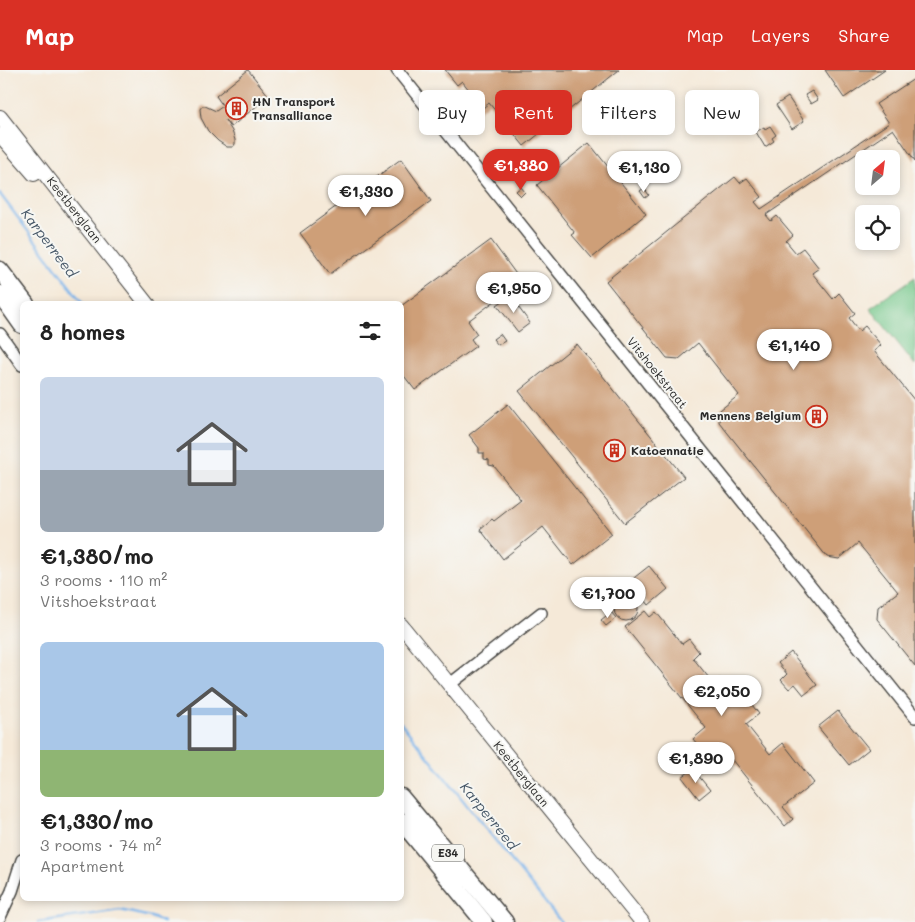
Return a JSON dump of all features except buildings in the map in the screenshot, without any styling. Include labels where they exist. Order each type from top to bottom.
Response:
[{"type":"highway","points":[[0,270],[24,301]]},
{"type":"highway","points":[[0,294],[20,322]]},
{"type":"highway","name":"E34","points":[[404,800],[505,922]]},
{"type":"highway","name":"E34","points":[[404,825],[484,922]]},
{"type":"main road","name":"Keetberglaan","points":[[0,117],[145,301]]},
{"type":"main road","name":"Keetberglaan","points":[[0,135],[34,174],[135,301]]},
{"type":"main road","name":"Keetberglaan","points":[[404,629],[642,922]]},
{"type":"main road","name":"Keetberglaan","points":[[404,642],[631,922]]},
{"type":"street","name":"Vitshoekstraat","points":[[396,70],[915,717]]},
{"type":"street","points":[[0,334],[20,362]]},
{"type":"street","points":[[449,685],[541,613]]},
{"type":"street","points":[[0,917],[12,891],[20,866]]},
{"type":"green space","points":[[915,277],[915,365],[870,308]]},
{"type":"waterway","name":"Karperreed","points":[[0,194],[81,301]]},
{"type":"waterway","name":"Karperreed","points":[[404,727],[561,922]]},
{"type":"waterway","points":[[38,922],[120,910],[151,917],[163,922]]},
{"type":"place","name":"HN Transport Transalliance","points":[[236,109]]},
{"type":"place","name":"Mennens Belgium","points":[[817,416]]},
{"type":"place","name":"Katoennatie","points":[[615,451]]}]
